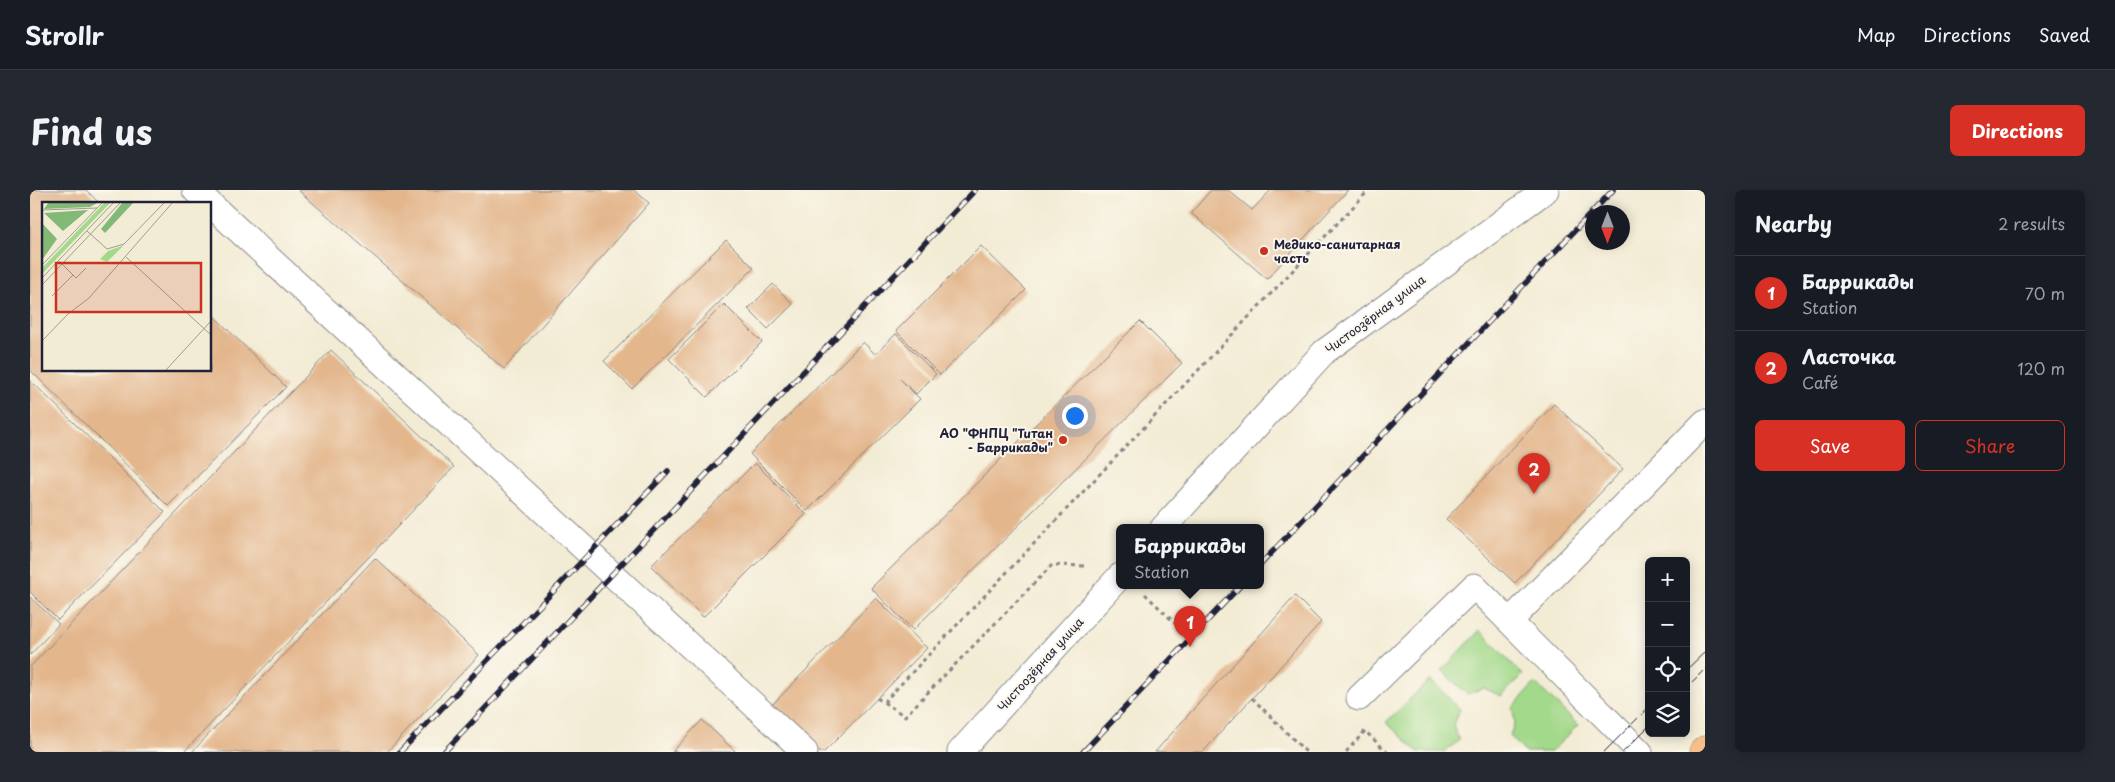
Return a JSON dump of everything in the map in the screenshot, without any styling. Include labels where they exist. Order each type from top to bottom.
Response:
[{"type":"street","points":[[196,190],[209,202]]},
{"type":"street","name":"Чистоозёрная улица","points":[[1167,524],[1324,352],[1546,190]]},
{"type":"street","points":[[211,204],[805,752]]},
{"type":"street","points":[[1510,621],[1705,422]]},
{"type":"street","name":"Чистоозёрная улица","points":[[960,752],[1116,580]]},
{"type":"street","points":[[1359,698],[1474,586],[1640,752]]},
{"type":"path","points":[[884,702],[1369,190]]},
{"type":"path","points":[[877,698],[905,716],[1052,565],[1087,566]]},
{"type":"path","points":[[1145,594],[1180,628]]},
{"type":"path","points":[[1252,698],[1306,752]]},
{"type":"path","points":[[1346,752],[1365,730],[1387,752]]},
{"type":"green space","points":[[1480,630],[1523,675],[1501,696],[1484,688],[1467,694],[1442,671]]},
{"type":"green space","points":[[1430,680],[1460,709],[1453,725],[1459,740],[1445,752],[1418,752],[1386,722]]},
{"type":"green space","points":[[1535,683],[1578,725],[1551,752],[1525,752],[1510,736],[1515,721],[1512,708]]},
{"type":"building","points":[[30,190],[86,190],[98,202],[42,202],[42,371],[211,371],[211,313],[286,387],[168,506],[30,370]]},
{"type":"building","points":[[298,190],[634,190],[649,203],[504,369]]},
{"type":"building","name":"Медико-санитарная часть","points":[[1211,190],[1228,190],[1252,210],[1271,190],[1348,190],[1267,279],[1191,213]]},
{"type":"building","points":[[726,240],[754,268],[632,389],[604,361]]},
{"type":"building","points":[[981,246],[1026,290],[940,375],[896,331]]},
{"type":"building","points":[[773,284],[793,304],[768,329],[748,309]]},
{"type":"building","points":[[724,304],[762,342],[707,397],[669,359]]},
{"type":"building","name":"АО \"ФНПЦ \"Титан - Баррикады\"","points":[[1140,321],[1182,363],[913,630],[871,588]]},
{"type":"building","points":[[896,334],[936,374],[916,394],[900,379],[920,399],[807,511],[750,454],[863,342],[875,354]]},
{"type":"building","points":[[331,350],[454,467],[184,752],[30,752],[30,667]]},
{"type":"building","points":[[30,380],[165,512],[58,620],[30,592]]},
{"type":"building","points":[[1554,404],[1623,469],[1515,583],[1446,519]]},
{"type":"building","points":[[755,463],[806,514],[703,617],[651,566]]},
{"type":"building","points":[[375,558],[479,655],[387,752],[192,752]]},
{"type":"building","points":[[1295,596],[1321,622],[1203,752],[1155,752]]},
{"type":"building","points":[[30,597],[59,624],[30,655]]},
{"type":"building","points":[[876,598],[927,648],[824,752],[820,752],[772,705]]},
{"type":"building","points":[[702,720],[736,752],[672,752]]},
{"type":"tram line","points":[[1690,666],[1705,652]]},
{"type":"tram line","points":[[1690,684],[1705,669]]},
{"type":"tram line","points":[[1604,752],[1645,711]]},
{"type":"tram line","points":[[1623,752],[1645,730]]},
{"type":"railway","points":[[444,752],[975,190]]},
{"type":"railway","points":[[1264,561],[1613,190]]},
{"type":"railway","points":[[400,752],[668,471]]},
{"type":"railway","points":[[1083,752],[1237,589]]},
{"type":"place","name":"Медико-санитарная часть","points":[[1264,251]]},
{"type":"place","name":"АО \"ФНПЦ \"Титан - Баррикады\"","points":[[1063,440]]},
{"type":"place","name":"Ласточка","points":[[1534,494]]},
{"type":"place","name":"Баррикады","points":[[1190,647]]}]
